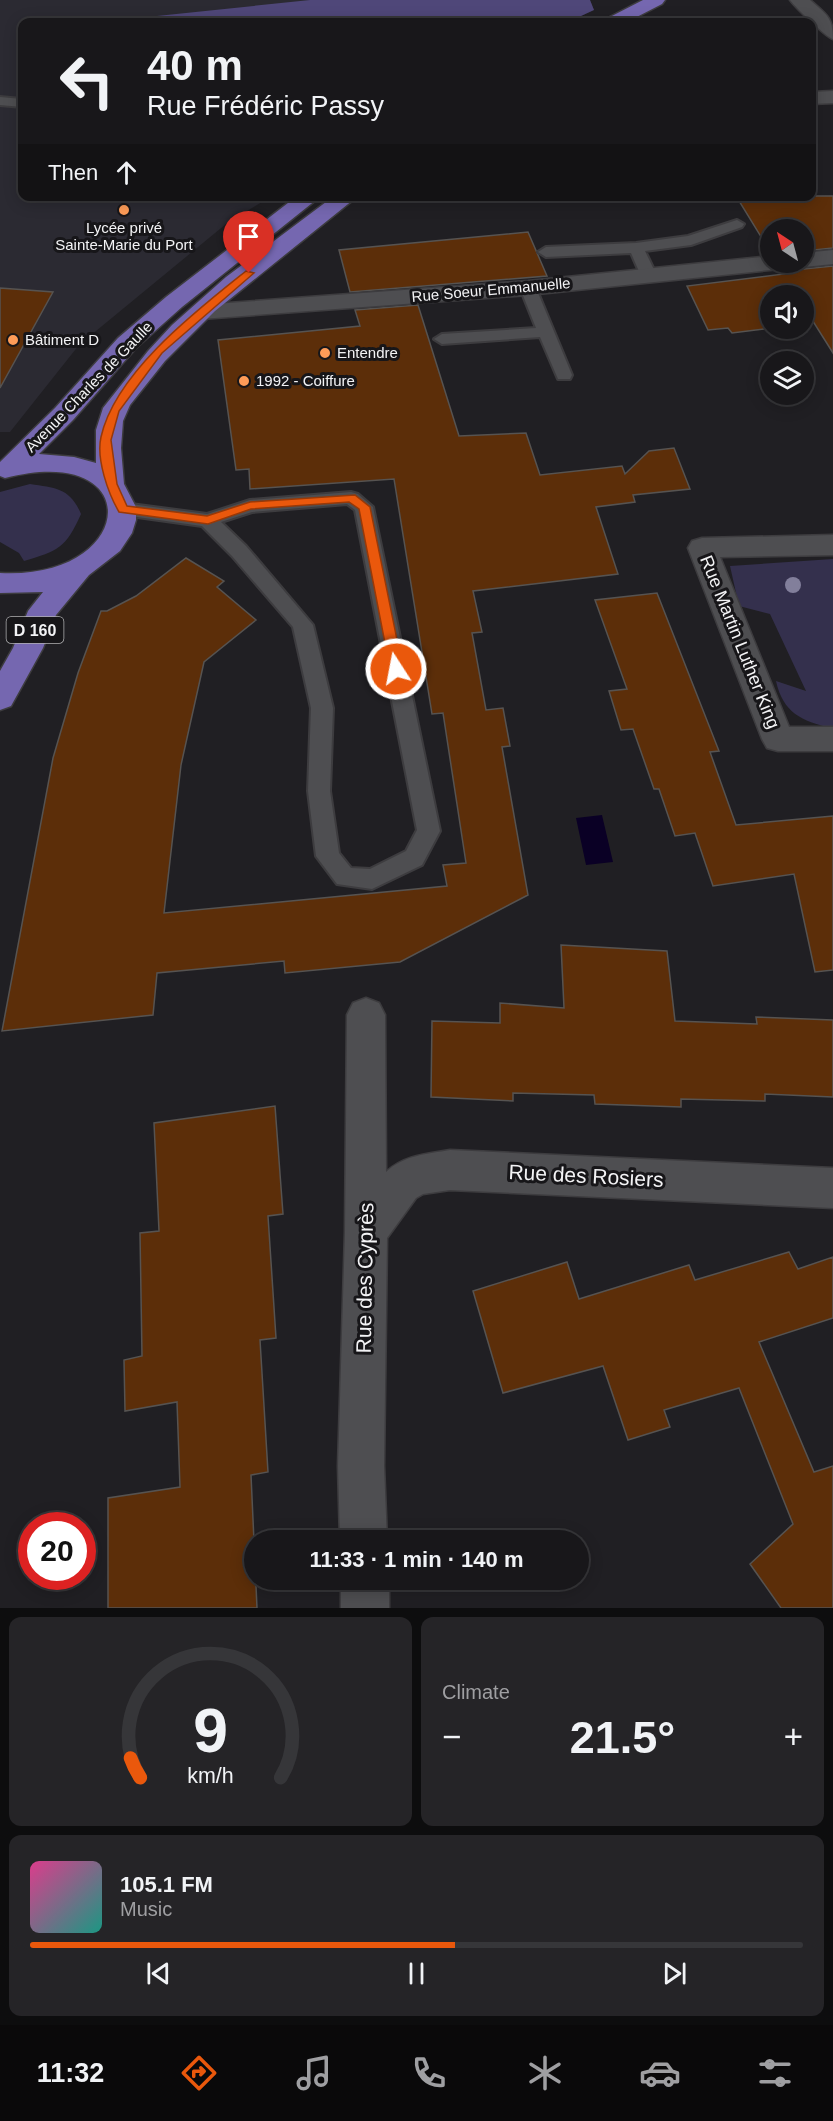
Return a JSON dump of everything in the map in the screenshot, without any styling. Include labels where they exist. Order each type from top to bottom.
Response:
[{"type":"main road","points":[[622,18],[656,0]]},
{"type":"main road","name":"Avenue Charles de Gaulle","points":[[6,469],[64,414],[127,343],[174,302],[305,201]]},
{"type":"main road","name":"Avenue Charles de Gaulle","points":[[123,509],[111,484],[106,440],[114,411],[158,351],[201,312],[341,201]]},
{"type":"main road","points":[[6,469],[40,463],[68,464],[92,471],[111,484]]},
{"type":"main road","points":[[0,583],[20,585],[51,580],[79,568],[98,556],[112,542],[121,525],[123,509]]},
{"type":"main road","name":"D 160","points":[[0,698],[28,648],[43,611],[79,568]]},
{"type":"street","points":[[799,0],[826,18],[833,34]]},
{"type":"street","points":[[816,98],[833,96]]},
{"type":"street","points":[[814,259],[833,257]]},
{"type":"street","name":"Rue Soeur Emmanuelle","points":[[201,312],[528,288],[760,264]]},
{"type":"street","name":"Rue Martin Luther King","points":[[833,545],[702,548],[778,739],[833,739]]},
{"type":"street","name":"Rue des Cyprès","points":[[363,1530],[361,1466],[366,1232],[366,1016]]},
{"type":"street","name":"Rue des Rosiers","points":[[366,1232],[402,1184],[416,1175],[450,1170],[833,1188]]},
{"type":"street","points":[[365,1590],[365,1608]]},
{"type":"lane","points":[[0,101],[18,103]]},
{"type":"lane","points":[[546,252],[636,248],[692,240],[736,224]]},
{"type":"lane","points":[[636,248],[649,276]]},
{"type":"lane","points":[[528,288],[564,375]]},
{"type":"lane","points":[[442,339],[547,332]]},
{"type":"lane","points":[[123,509],[208,520],[250,506],[351,498],[364,507],[429,831],[414,858],[372,879],[345,877],[328,856],[319,792],[322,708],[303,625],[239,551],[208,520]]},
{"type":"shaded area","name":"Lycée privé Sainte-Marie du Port","points":[[0,0],[590,0],[594,10],[577,18],[18,18],[18,201],[263,201],[226,224],[79,345],[10,432],[0,432]]},
{"type":"shaded area","points":[[310,0],[590,0],[594,10],[577,18],[137,18]]},
{"type":"shaded area","points":[[30,484],[55,488],[67,494],[77,505],[81,514],[71,534],[60,546],[53,551],[24,561],[19,553],[0,542],[0,492]]},
{"type":"shaded area","points":[[833,559],[833,728],[831,728],[795,714],[783,701],[776,681],[806,691],[770,614],[739,606],[730,566]]},
{"type":"shaded area","points":[[602,815],[613,862],[586,865],[576,818]]},
{"type":"building","points":[[816,196],[833,196],[833,248],[814,250],[814,219],[760,219],[760,235],[739,201],[816,201]]},
{"type":"building","points":[[528,232],[547,276],[350,292],[339,250]]},
{"type":"building","points":[[833,266],[833,353],[814,323],[814,285],[760,285],[760,329],[732,333],[728,328],[708,330],[687,286],[784,274],[814,273],[814,268]]},
{"type":"building","name":"Bâtiment D","points":[[0,288],[53,292],[0,388]]},
{"type":"building","points":[[418,305],[459,436],[526,433],[540,475],[622,466],[625,474],[649,451],[674,448],[690,489],[633,495],[635,502],[596,507],[618,574],[473,591],[482,632],[472,633],[486,710],[503,708],[510,746],[502,747],[528,895],[400,962],[285,973],[284,961],[157,973],[153,1015],[2,1031],[53,758],[78,673],[101,611],[107,611],[136,596],[186,558],[224,581],[217,587],[256,620],[204,662],[181,765],[164,913],[447,886],[443,865],[466,863],[443,713],[432,714],[394,479],[250,489],[249,469],[236,470],[218,340],[360,326],[355,310]]},
{"type":"building","points":[[657,593],[719,751],[710,752],[736,825],[833,816],[833,970],[815,972],[794,874],[713,886],[695,833],[675,836],[659,789],[654,789],[633,729],[621,730],[609,691],[627,689],[595,600]]},
{"type":"building","points":[[561,945],[667,951],[675,1021],[757,1024],[756,1017],[833,1020],[833,1097],[765,1094],[765,1101],[681,1099],[681,1107],[595,1104],[594,1095],[513,1093],[513,1101],[431,1097],[432,1021],[500,1023],[500,1003],[564,1008]]},
{"type":"building","points":[[275,1106],[283,1214],[268,1216],[276,1338],[260,1340],[268,1472],[251,1475],[253,1530],[244,1530],[244,1590],[256,1590],[257,1608],[108,1608],[108,1498],[180,1487],[177,1402],[125,1411],[124,1360],[142,1356],[140,1233],[159,1231],[154,1123]]},
{"type":"building","points":[[789,1252],[798,1269],[833,1257],[833,1318],[759,1342],[814,1472],[833,1466],[833,1608],[781,1608],[750,1564],[793,1524],[739,1388],[664,1410],[670,1427],[628,1440],[603,1366],[503,1393],[473,1291],[567,1262],[579,1299],[689,1265],[695,1280]]},
{"type":"place","name":"Lycée privé Sainte-Marie du Port","points":[[124,210]]},
{"type":"place","name":"Bâtiment D","points":[[13,340]]},
{"type":"place","name":"Entendre","points":[[325,353]]},
{"type":"place","name":"1992 - Coiffure","points":[[244,381]]},
{"type":"route","points":[[249,273],[158,351],[114,411],[106,440],[111,484],[123,509],[208,520],[250,506],[351,498],[364,507],[396,669]]}]
